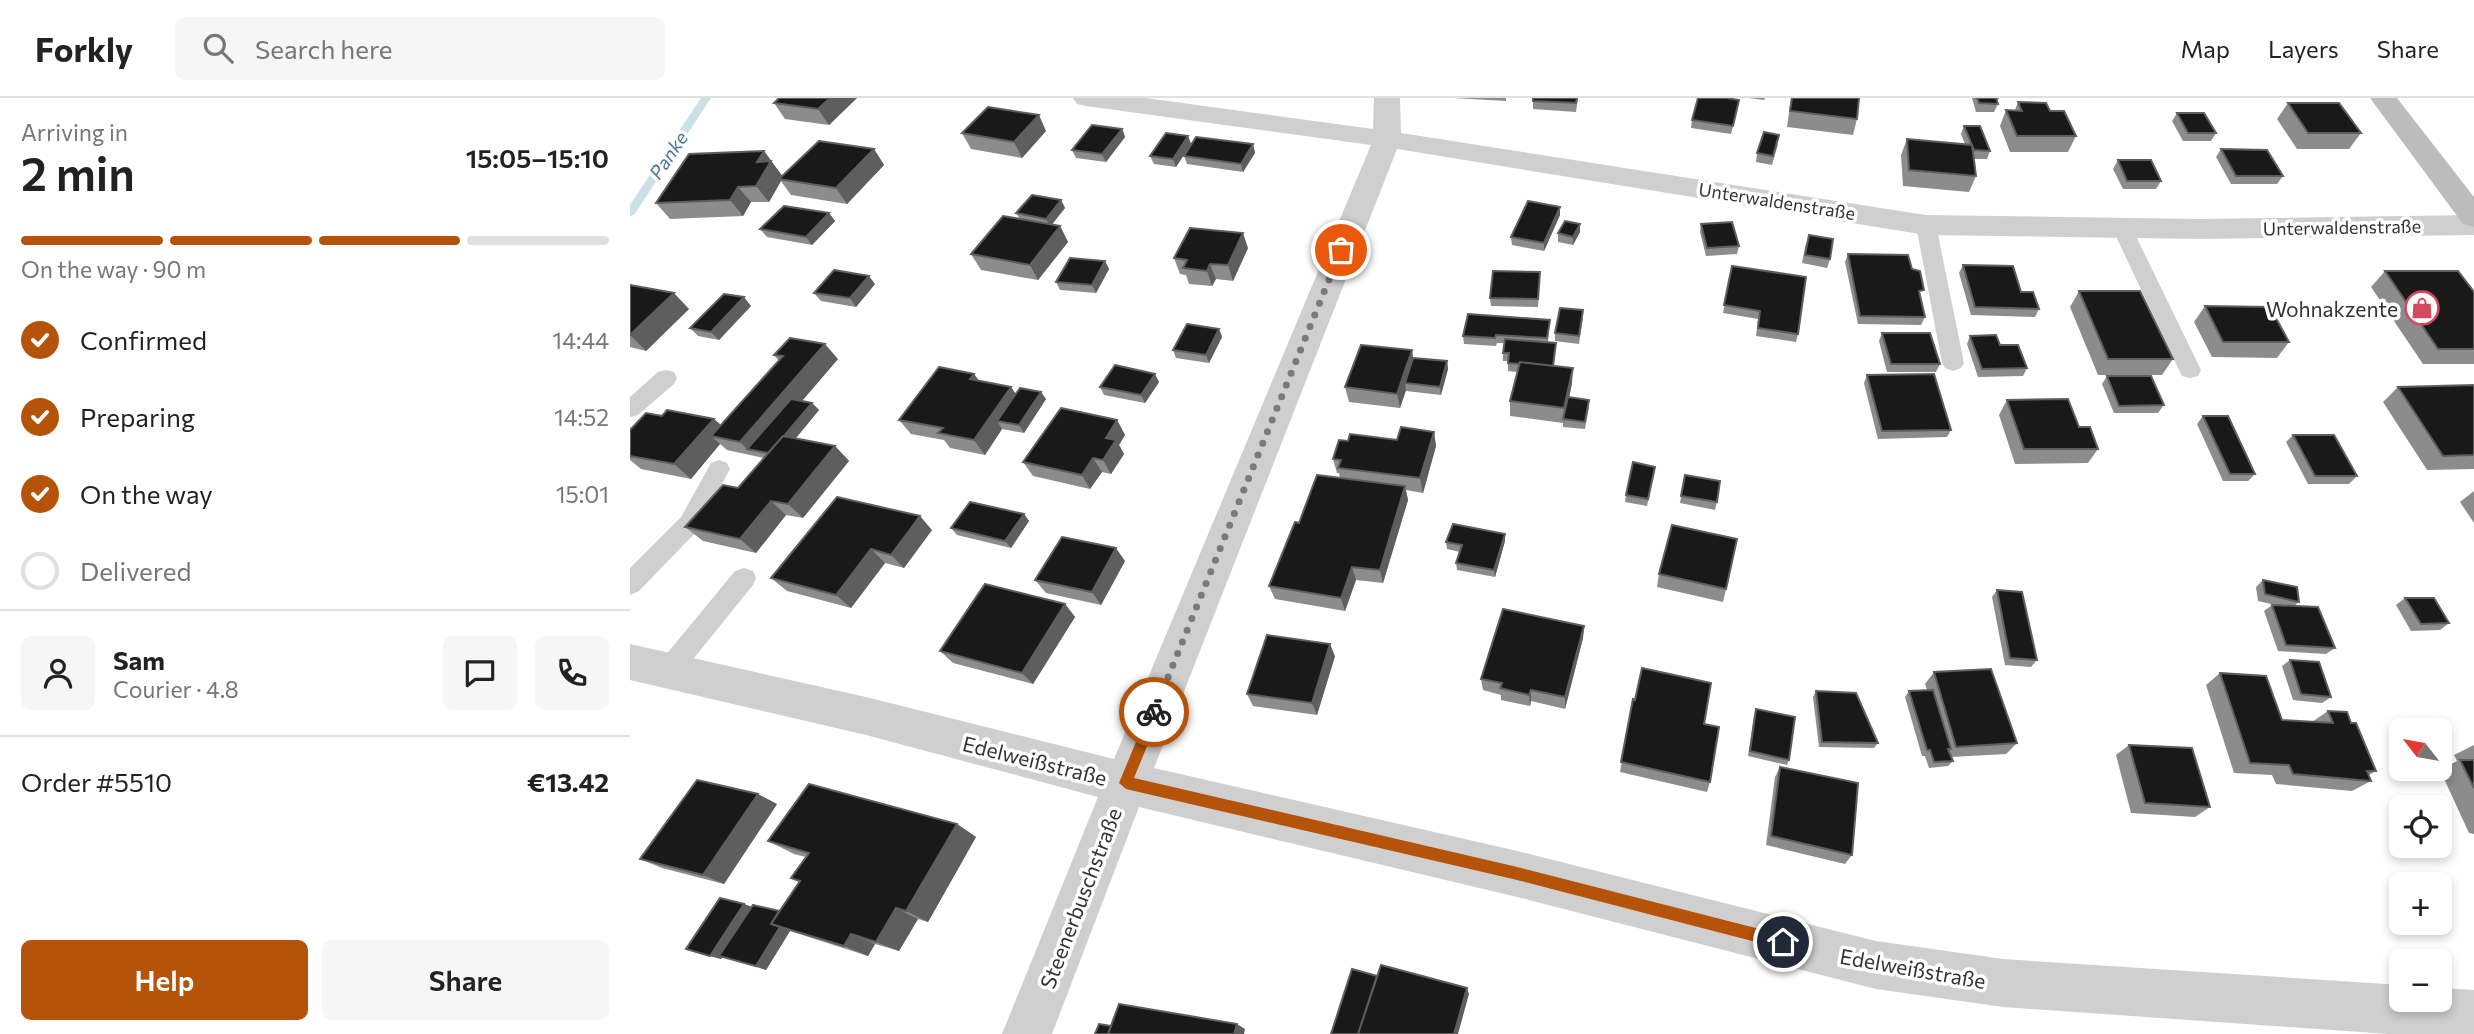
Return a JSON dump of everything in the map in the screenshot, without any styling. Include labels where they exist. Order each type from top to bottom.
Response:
[{"type":"main road","points":[[2383,98],[2474,217]]},
{"type":"street","name":"Unterwaldenstraße","points":[[1086,98],[1387,139],[1926,225],[2122,228],[2474,225]]},
{"type":"street","name":"Steenerbuschstraße","points":[[1027,1034],[1387,139],[1387,98]]},
{"type":"street","name":"Edelweißstraße","points":[[650,666],[866,716],[1126,783],[1513,873],[1876,965],[2003,984],[2474,1015]]},
{"type":"lane","points":[[1926,225],[1953,363]]},
{"type":"lane","points":[[2122,228],[2190,370]]},
{"type":"lane","points":[[630,409],[666,378]]},
{"type":"lane","points":[[630,584],[689,524],[719,469]]},
{"type":"lane","points":[[650,666],[744,578]]},
{"type":"building","points":[[779,98],[830,98],[818,109],[774,103]]},
{"type":"building","points":[[1533,98],[1577,98],[1576,103],[1533,101]]},
{"type":"building","points":[[1698,98],[1739,100],[1733,126],[1692,120]]},
{"type":"building","points":[[1792,98],[1859,98],[1857,119],[1790,111]]},
{"type":"building","points":[[1977,98],[1996,98],[1998,104],[1979,103]]},
{"type":"building","points":[[2018,102],[2046,103],[2050,111],[2064,111],[2076,136],[2017,136],[2006,110],[2022,111]]},
{"type":"building","points":[[2288,103],[2339,103],[2361,133],[2308,133]]},
{"type":"building","points":[[988,107],[1039,115],[1014,142],[962,133]]},
{"type":"building","points":[[2177,113],[2204,113],[2216,133],[2188,133]]},
{"type":"building","points":[[1092,125],[1122,129],[1102,154],[1072,150]]},
{"type":"building","points":[[1964,126],[1980,126],[1990,151],[1974,150]]},
{"type":"building","points":[[1764,132],[1779,135],[1773,156],[1757,153]]},
{"type":"building","points":[[1166,133],[1188,136],[1173,159],[1150,156]]},
{"type":"building","points":[[1196,137],[1253,144],[1241,164],[1184,156]]},
{"type":"building","points":[[1907,139],[1972,145],[1976,176],[1909,170]]},
{"type":"building","points":[[819,141],[874,149],[836,188],[779,179]]},
{"type":"building","points":[[2221,149],[2267,150],[2283,176],[2236,176]]},
{"type":"building","points":[[764,151],[757,162],[771,161],[756,186],[738,187],[730,200],[656,203],[689,154]]},
{"type":"building","points":[[2118,160],[2151,160],[2161,181],[2127,181]]},
{"type":"building","points":[[1032,195],[1061,200],[1046,219],[1016,213]]},
{"type":"building","points":[[1528,201],[1560,207],[1544,243],[1511,237]]},
{"type":"building","points":[[784,206],[829,213],[806,237],[760,229]]},
{"type":"building","points":[[1003,216],[1060,226],[1030,265],[971,254]]},
{"type":"building","points":[[1565,221],[1580,224],[1573,237],[1558,233]]},
{"type":"building","points":[[1732,222],[1739,246],[1707,248],[1701,224]]},
{"type":"building","points":[[1190,228],[1243,233],[1228,265],[1210,264],[1207,271],[1183,268],[1187,260],[1174,258]]},
{"type":"building","points":[[1809,235],[1833,239],[1830,259],[1805,255]]},
{"type":"building","points":[[1848,254],[1908,255],[1912,269],[1920,271],[1924,290],[1919,291],[1925,317],[1860,316]]},
{"type":"building","points":[[1070,258],[1105,261],[1092,285],[1056,282]]},
{"type":"building","points":[[1963,265],[2013,266],[2021,292],[2033,292],[2039,309],[1975,307]]},
{"type":"building","points":[[1732,266],[1806,277],[1798,334],[1758,328],[1760,311],[1724,305]]},
{"type":"building","points":[[834,270],[869,276],[850,298],[814,293]]},
{"type":"building","points":[[1493,271],[1540,272],[1538,299],[1490,298]]},
{"type":"building","points":[[2385,271],[2458,271],[2474,292],[2474,349],[2438,349]]},
{"type":"building","points":[[630,285],[674,293],[630,335]]},
{"type":"building","points":[[2079,291],[2140,291],[2173,359],[2108,359]]},
{"type":"building","points":[[724,294],[744,297],[711,332],[690,328]]},
{"type":"building","points":[[2205,306],[2270,307],[2289,342],[2223,342]]},
{"type":"building","points":[[1560,308],[1583,310],[1579,336],[1555,333]]},
{"type":"building","points":[[1468,314],[1550,320],[1547,338],[1463,336]]},
{"type":"building","points":[[1187,324],[1219,329],[1206,355],[1173,350]]},
{"type":"building","points":[[1882,333],[1930,333],[1940,364],[1891,364]]},
{"type":"building","points":[[1996,335],[2000,345],[2018,345],[2027,368],[1982,369],[1970,336]]},
{"type":"building","points":[[790,338],[825,344],[740,442],[711,436],[783,356],[774,355]]},
{"type":"building","points":[[1505,339],[1556,343],[1553,366],[1508,363],[1509,353],[1503,353]]},
{"type":"building","points":[[1361,345],[1412,350],[1397,394],[1345,387]]},
{"type":"building","points":[[1413,358],[1447,361],[1440,387],[1405,383]]},
{"type":"building","points":[[1520,362],[1573,368],[1564,408],[1510,401]]},
{"type":"building","points":[[1115,365],[1155,374],[1141,395],[1100,387]]},
{"type":"building","points":[[939,367],[974,374],[970,379],[1011,387],[974,440],[938,433],[943,428],[899,420]]},
{"type":"building","points":[[1934,374],[1951,430],[1882,431],[1867,375]]},
{"type":"building","points":[[2107,376],[2151,376],[2164,405],[2119,406]]},
{"type":"building","points":[[2474,385],[2474,455],[2443,456],[2398,387]]},
{"type":"building","points":[[1020,388],[1041,392],[1019,425],[997,421]]},
{"type":"building","points":[[1568,397],[1589,400],[1585,422],[1563,419]]},
{"type":"building","points":[[791,399],[812,403],[768,453],[747,449]]},
{"type":"building","points":[[2068,399],[2079,427],[2090,427],[2098,449],[2024,449],[2007,400]]},
{"type":"building","points":[[1061,408],[1117,420],[1106,438],[1116,440],[1103,460],[1093,458],[1082,475],[1023,462]]},
{"type":"building","points":[[667,410],[714,419],[674,464],[630,456],[630,430],[646,413],[662,416]]},
{"type":"building","points":[[2203,416],[2228,416],[2255,474],[2230,474]]},
{"type":"building","points":[[1401,427],[1434,432],[1420,478],[1338,468],[1341,460],[1333,459],[1339,440],[1348,441],[1350,434],[1397,440]]},
{"type":"building","points":[[2293,435],[2334,435],[2357,476],[2315,476]]},
{"type":"building","points":[[783,436],[835,446],[788,504],[771,501],[740,539],[685,527],[723,485],[738,488]]},
{"type":"building","points":[[1633,462],[1655,467],[1648,499],[1626,495]]},
{"type":"building","points":[[1317,475],[1405,486],[1380,570],[1352,567],[1341,598],[1269,586],[1295,522],[1299,523]]},
{"type":"building","points":[[1685,475],[1720,481],[1717,502],[1681,496]]},
{"type":"building","points":[[837,497],[920,516],[891,555],[871,549],[836,595],[771,578]]},
{"type":"building","points":[[970,502],[1024,514],[1005,541],[951,528]]},
{"type":"building","points":[[1453,524],[1505,534],[1494,570],[1456,563],[1462,545],[1446,542]]},
{"type":"building","points":[[1672,525],[1737,539],[1726,589],[1659,574]]},
{"type":"building","points":[[1062,537],[1116,548],[1092,592],[1035,580]]},
{"type":"building","points":[[2263,580],[2297,587],[2299,602],[2265,594]]},
{"type":"building","points":[[985,584],[1065,604],[1022,673],[940,651]]},
{"type":"building","points":[[1997,590],[2022,592],[2037,660],[2010,658]]},
{"type":"building","points":[[2405,598],[2434,598],[2449,623],[2421,624]]},
{"type":"building","points":[[2272,605],[2318,607],[2335,648],[2286,645]]},
{"type":"building","points":[[1503,609],[1584,626],[1565,697],[1531,690],[1529,695],[1500,688],[1502,683],[1481,679]]},
{"type":"building","points":[[1267,635],[1330,644],[1312,703],[1247,694]]},
{"type":"building","points":[[2290,660],[2319,662],[2331,697],[2301,694]]},
{"type":"building","points":[[1642,668],[1711,683],[1704,724],[1719,727],[1710,782],[1621,762]]},
{"type":"building","points":[[1991,669],[2017,743],[1956,747],[1934,672]]},
{"type":"building","points":[[2220,673],[2266,676],[2282,720],[2333,723],[2328,711],[2347,712],[2351,723],[2356,723],[2376,771],[2367,771],[2371,781],[2293,774],[2289,765],[2250,763]]},
{"type":"building","points":[[1933,690],[1953,761],[1934,762],[1930,750],[1927,750],[1909,691]]},
{"type":"building","points":[[1816,691],[1856,693],[1878,743],[1822,742]]},
{"type":"building","points":[[1756,709],[1795,717],[1789,760],[1750,751]]},
{"type":"building","points":[[2129,745],[2192,748],[2210,807],[2145,803]]},
{"type":"building","points":[[2460,760],[2474,760],[2474,788]]},
{"type":"building","points":[[1780,767],[1858,783],[1852,855],[1771,836]]},
{"type":"building","points":[[697,780],[758,794],[703,875],[640,859]]},
{"type":"building","points":[[809,784],[957,824],[906,911],[896,908],[876,942],[851,934],[844,946],[771,924],[800,881],[791,878],[809,853],[768,841]]},
{"type":"building","points":[[720,898],[744,904],[710,956],[686,949]]},
{"type":"building","points":[[753,905],[779,911],[771,924],[780,927],[756,966],[719,956]]},
{"type":"building","points":[[1381,965],[1467,988],[1454,1034],[1358,1034]]},
{"type":"building","points":[[1352,969],[1377,976],[1358,1034],[1331,1034]]},
{"type":"building","points":[[1119,1004],[1237,1024],[1234,1034],[1108,1034]]},
{"type":"building","points":[[1099,1024],[1111,1026],[1108,1034],[1095,1034]]},
{"type":"waterway","name":"Panke","points":[[630,213],[706,98]]},
{"type":"way so far","points":[[1154,712],[1341,250]]},
{"type":"place","name":"Wohnakzente","points":[[2422,308]]},
{"type":"route","points":[[1154,712],[1126,783],[1513,873],[1783,942]]}]
